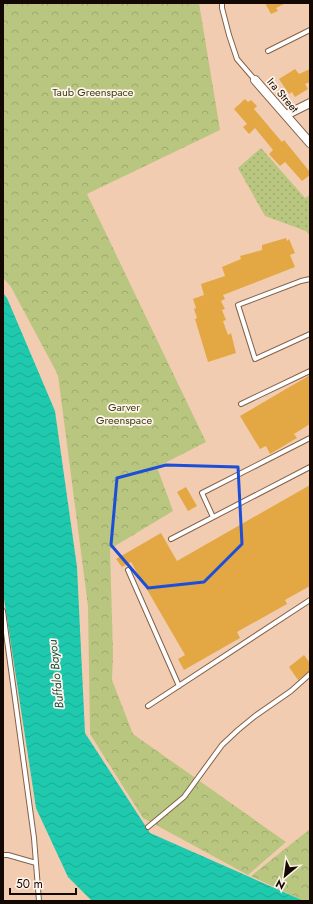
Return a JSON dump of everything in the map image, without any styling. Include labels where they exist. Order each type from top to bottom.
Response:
[{"type":"street","name":"Ira Street","points":[[255,80],[310,143]]},
{"type":"street","points":[[286,115],[310,103]]},
{"type":"lane","points":[[222,3],[222,8],[236,59],[255,80]]},
{"type":"lane","points":[[268,51],[310,30]]},
{"type":"lane","points":[[310,279],[238,305],[255,359],[310,334]]},
{"type":"lane","points":[[241,404],[310,371]]},
{"type":"lane","points":[[213,517],[202,493],[310,438]]},
{"type":"lane","points":[[171,539],[310,467]]},
{"type":"lane","points":[[128,570],[178,686]]},
{"type":"lane","points":[[148,706],[310,600]]},
{"type":"lane","points":[[3,611],[34,838],[39,901]]},
{"type":"lane","points":[[148,827],[184,798],[222,745],[255,716],[291,691],[310,674]]},
{"type":"lane","points":[[3,855],[36,863]]},
{"type":"highlighted area","points":[[166,465],[238,467],[242,544],[204,582],[148,588],[111,545],[117,478]]},
{"type":"green space","points":[[3,3],[199,3],[220,130],[87,194],[206,442],[157,467],[173,511],[110,549],[113,654],[112,680],[133,734],[286,842],[248,875],[143,818],[90,734],[88,606],[58,375],[11,287],[3,278]]},
{"type":"green space","points":[[261,148],[305,198],[310,195],[310,236],[306,231],[265,216],[238,168]]},
{"type":"green space","points":[[310,829],[310,901],[304,901],[251,876]]},
{"type":"water","name":"Buffalo Bayou","points":[[3,293],[7,298],[55,411],[77,567],[85,733],[150,833],[304,901],[92,901],[68,877],[36,808],[3,592]]},
{"type":"building","points":[[265,3],[286,3],[276,8],[278,11],[271,14]]},
{"type":"building","points":[[295,69],[299,74],[310,69],[310,82],[305,84],[308,89],[295,97],[292,92],[289,94],[279,79]]},
{"type":"building","points":[[245,99],[248,102],[251,100],[257,106],[254,109],[282,142],[284,140],[310,172],[310,175],[302,181],[285,162],[280,166],[269,154],[273,150],[255,128],[249,134],[243,127],[247,124],[234,109]]},
{"type":"building","points":[[286,238],[287,241],[289,239],[295,253],[290,255],[295,267],[223,295],[225,299],[221,301],[225,309],[222,310],[226,320],[223,321],[228,335],[231,333],[236,353],[208,362],[195,319],[197,318],[194,309],[196,308],[193,299],[204,295],[201,284],[225,276],[222,267],[241,259],[240,256],[262,250],[262,245]]},
{"type":"building","points":[[310,375],[310,424],[294,434],[297,438],[270,454],[266,446],[260,449],[240,416]]},
{"type":"building","points":[[310,485],[310,586],[285,600],[287,604],[237,632],[240,638],[184,670],[178,659],[185,655],[131,562],[122,567],[116,559],[161,533],[177,561]]},
{"type":"building","points":[[186,487],[197,506],[188,511],[177,492]]},
{"type":"building","points":[[304,655],[310,663],[310,671],[298,680],[289,667]]},
{"type":"park label","name":"Taub Greenspace","points":[[93,92]]},
{"type":"park label","name":"Garver Greenspace","points":[[124,413]]}]
